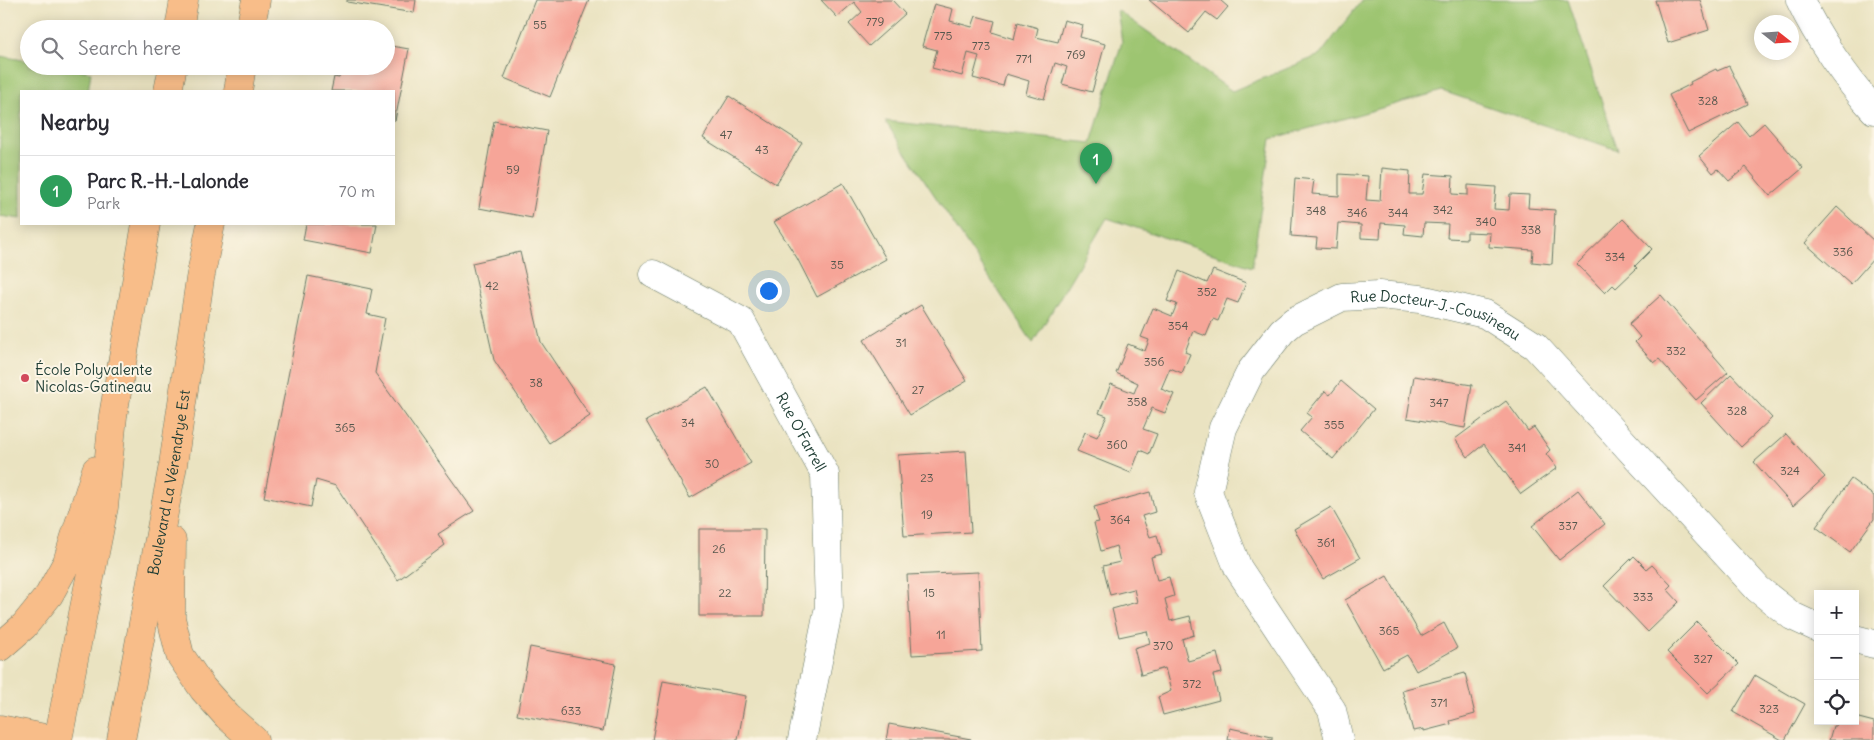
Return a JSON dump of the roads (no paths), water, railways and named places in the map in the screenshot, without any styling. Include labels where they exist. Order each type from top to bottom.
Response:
[{"type":"main road","points":[[181,20],[184,0]]},
{"type":"main road","points":[[252,20],[256,0]]},
{"type":"main road","points":[[168,90],[171,75]]},
{"type":"main road","points":[[238,90],[241,75]]},
{"type":"main road","points":[[0,729],[56,740],[104,507],[113,416],[146,225]]},
{"type":"main road","name":"Boulevard La Vérendrye Est","points":[[121,740],[173,465],[200,279],[211,225]]},
{"type":"main road","points":[[0,647],[24,626],[44,601],[67,562],[113,416]]},
{"type":"main road","points":[[173,465],[171,618],[180,655],[203,689],[227,716],[254,740]]},
{"type":"street","points":[[1800,0],[1809,20],[1860,95],[1874,110]]},
{"type":"street","name":"Rue O'Farrell","points":[[653,274],[741,321],[825,474],[830,607],[802,740]]},
{"type":"street","name":"Rue Docteur-J.-Cousineau","points":[[1339,740],[1332,710],[1238,568],[1208,492],[1223,428],[1251,371],[1282,331],[1294,321],[1342,297],[1379,295],[1420,299],[1485,314],[1535,346],[1758,589],[1792,616],[1814,626]]},
{"type":"street","points":[[1859,641],[1874,644]]},
{"type":"place","name":"Parc R.-H.-Lalonde","points":[[1096,184]]},
{"type":"place","name":"École Polyvalente Nicolas-Gatineau","points":[[25,378]]}]
